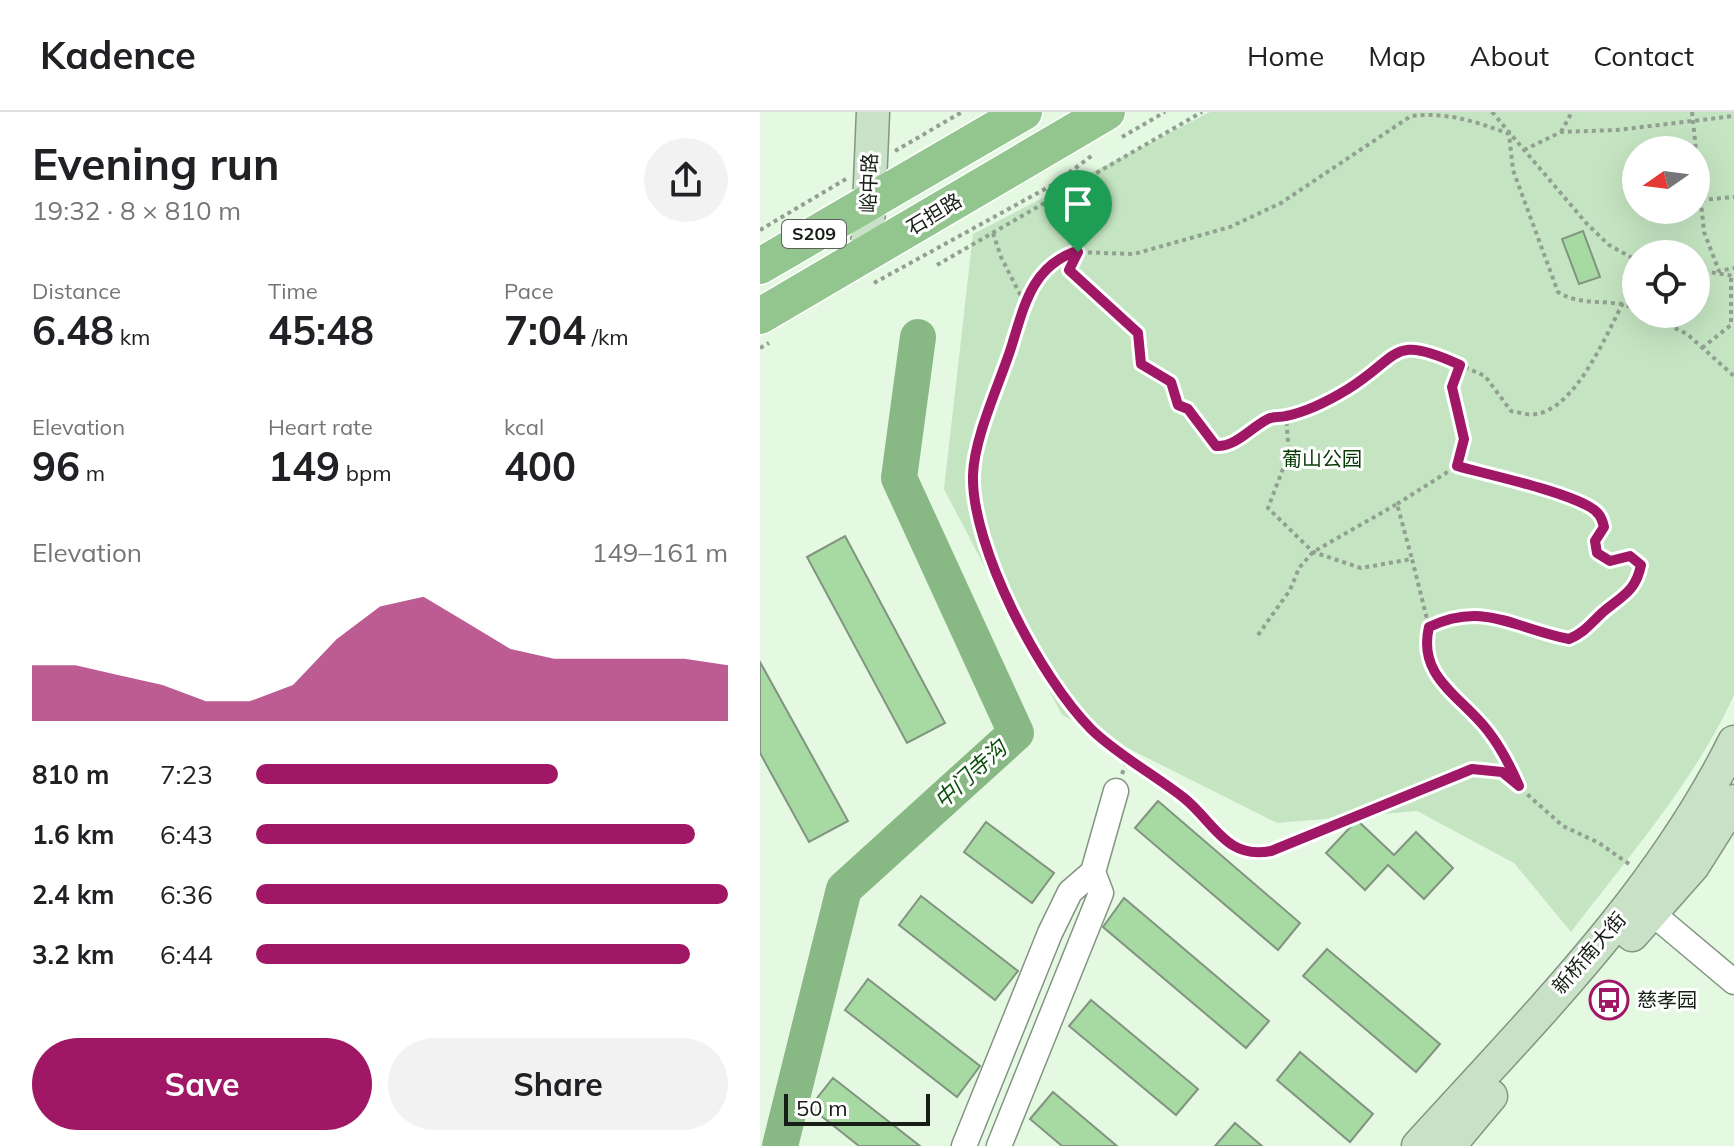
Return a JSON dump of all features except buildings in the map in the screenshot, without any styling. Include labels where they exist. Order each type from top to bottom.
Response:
[{"type":"main road","name":"峪中路","points":[[873,112],[868,202],[878,265]]},
{"type":"main road","name":"S209","points":[[760,266],[1024,112]]},
{"type":"main road","name":"石担路","points":[[760,316],[878,265],[907,230],[970,192],[1110,133]]},
{"type":"main road","name":"新桥南大街","points":[[1418,1146],[1650,881],[1709,793],[1734,742]]},
{"type":"main road","name":"新桥南大街","points":[[1449,1146],[1693,866],[1734,801]]},
{"type":"street","points":[[964,1146],[1050,933],[1070,892],[1093,872],[1116,791]]},
{"type":"street","points":[[999,1146],[1101,893],[1093,872]]},
{"type":"street","points":[[1652,913],[1734,982]]},
{"type":"path","name":"石担路","points":[[878,265],[962,232],[1054,184],[1110,133],[1165,112]]},
{"type":"path","points":[[937,265],[1202,112]]},
{"type":"path","points":[[1509,134],[1465,117],[1433,112],[1411,116],[1281,203],[1230,227],[1134,254],[1078,252],[1057,258],[1039,272],[1026,306],[973,472],[975,514],[1012,604],[1048,672],[1092,730],[1187,801],[1232,847],[1253,855],[1285,846],[1472,769],[1502,772],[1563,826],[1599,843],[1635,869]]},
{"type":"path","points":[[1492,112],[1587,224],[1609,245],[1622,252]]},
{"type":"path","points":[[1561,132],[1572,112]]},
{"type":"path","points":[[1692,112],[1694,136]]},
{"type":"path","points":[[1524,150],[1561,132],[1734,116]]},
{"type":"path","points":[[1509,134],[1513,170],[1558,292],[1573,301],[1622,303]]},
{"type":"path","points":[[1710,199],[1734,197]]},
{"type":"path","points":[[1702,348],[1731,325],[1732,276],[1719,271],[1703,224]]},
{"type":"path","points":[[993,233],[1001,257],[1026,306]]},
{"type":"path","points":[[1078,252],[1069,270],[1138,333],[1141,364],[1171,382],[1178,405],[1188,409],[1216,446],[1229,447],[1272,417],[1286,416],[1349,388],[1396,351],[1411,348],[1485,376],[1511,411],[1535,415],[1558,405],[1569,393],[1596,355],[1622,305]]},
{"type":"path","points":[[1710,271],[1734,268]]},
{"type":"path","points":[[1675,328],[1687,334],[1734,376]]},
{"type":"path","points":[[1258,635],[1290,590],[1299,568],[1313,552],[1457,466],[1464,439],[1452,387],[1460,365]]},
{"type":"path","points":[[1286,416],[1289,453],[1268,508],[1313,552],[1361,568],[1412,559]]},
{"type":"path","points":[[1429,627],[1452,616],[1478,614],[1569,639],[1582,634],[1604,611],[1624,599],[1638,581],[1641,565],[1630,556],[1610,561],[1597,553],[1595,541],[1604,527],[1601,516],[1591,507],[1457,466]]},
{"type":"path","points":[[1397,504],[1429,627],[1426,655],[1435,678],[1486,728],[1507,758],[1519,786]]},
{"type":"green space","name":"葡山公园","points":[[1210,112],[1734,112],[1734,695],[1680,788],[1571,932],[1514,863],[1417,811],[1277,823],[1062,715],[944,489],[973,234]]},
{"type":"waterway","name":"中门寺沟","points":[[780,1146],[844,889],[1016,733],[899,478],[918,337]]},
{"type":"place","name":"慈孝园","points":[[1609,1000]]},
{"type":"route","points":[[1078,252],[1069,270],[1104,298],[1119,319],[1138,333],[1141,364],[1171,382],[1178,405],[1188,409],[1216,446],[1229,447],[1244,433],[1272,417],[1286,416],[1311,407],[1349,388],[1380,361],[1396,351],[1411,348],[1438,354],[1460,365],[1452,387],[1464,439],[1457,466],[1591,507],[1601,516],[1604,527],[1595,541],[1597,553],[1610,561],[1630,556],[1641,565],[1638,581],[1624,599],[1604,611],[1582,634],[1569,639],[1478,614],[1452,616],[1429,627],[1426,655],[1435,678],[1486,728],[1507,758],[1519,786],[1502,772],[1472,769],[1399,801],[1271,851],[1253,855],[1232,847],[1187,801],[1092,730],[1048,672],[1004,591],[975,514],[973,472],[1017,327],[1039,272],[1057,258],[1078,252]]}]
